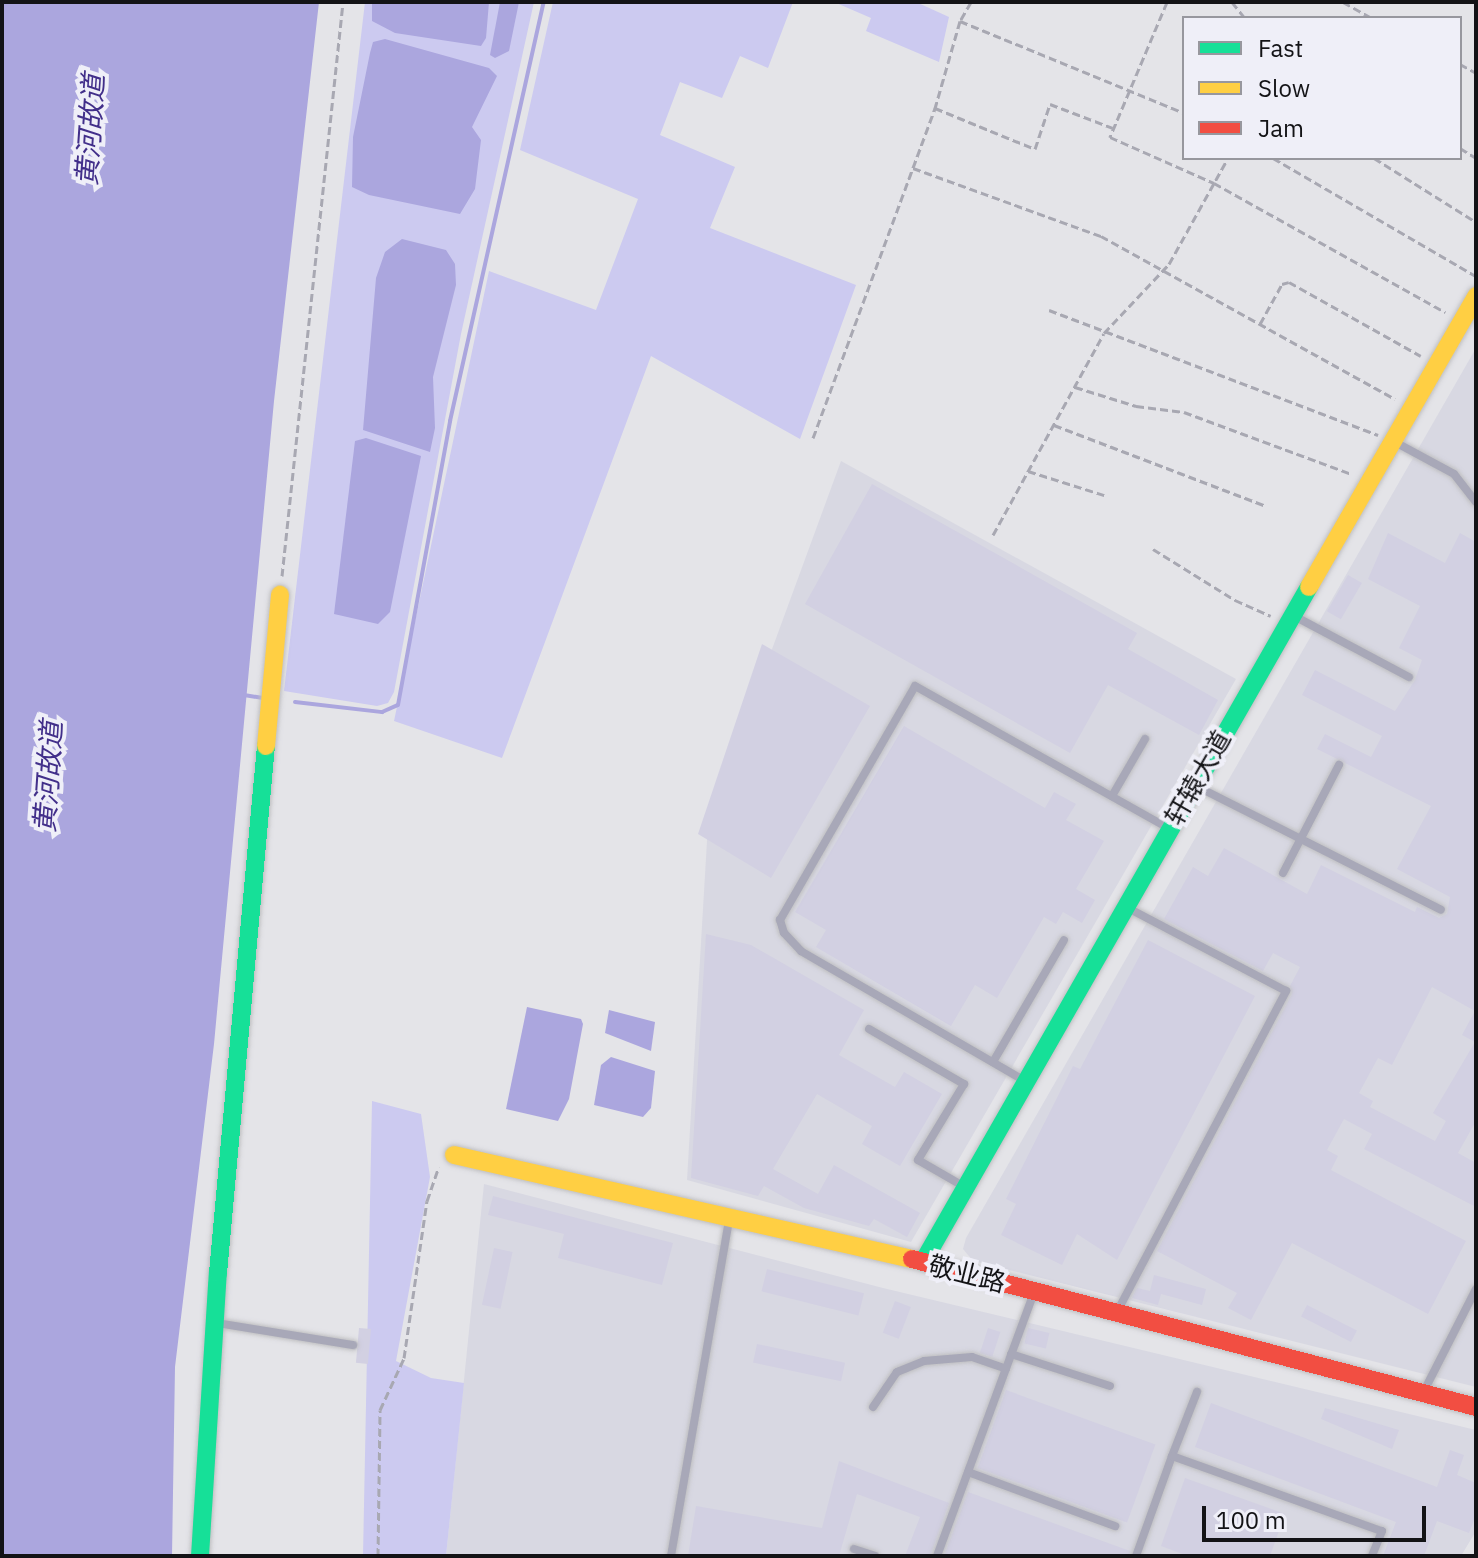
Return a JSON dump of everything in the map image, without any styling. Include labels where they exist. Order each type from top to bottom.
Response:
[{"type":"street","name":"轩辕大道","points":[[923,1262],[1124,906],[1476,296]]},
{"type":"street","points":[[200,1556],[280,595]]},
{"type":"street","name":"敬业路","points":[[454,1155],[923,1262],[1476,1407]]},
{"type":"lane","points":[[1393,441],[1454,474],[1476,502]]},
{"type":"lane","points":[[1290,619],[1409,677]]},
{"type":"lane","points":[[1025,1081],[801,951],[784,933],[780,920],[915,686],[1169,828]]},
{"type":"lane","points":[[1112,796],[1145,739]]},
{"type":"lane","points":[[1283,873],[1339,765]]},
{"type":"lane","points":[[1194,785],[1441,910]]},
{"type":"lane","points":[[1117,1313],[1286,991],[1124,906]]},
{"type":"lane","points":[[993,1062],[1064,940]]},
{"type":"lane","points":[[869,1029],[964,1084],[918,1160],[965,1187]]},
{"type":"lane","points":[[671,1556],[729,1218]]},
{"type":"lane","points":[[1423,1393],[1476,1289]]},
{"type":"lane","points":[[937,1556],[1035,1291]]},
{"type":"lane","points":[[217,1323],[353,1345]]},
{"type":"lane","points":[[1011,1354],[1110,1386]]},
{"type":"lane","points":[[873,1407],[897,1372],[915,1364],[962,1356],[1006,1369]]},
{"type":"lane","points":[[1136,1556],[1197,1392]]},
{"type":"lane","points":[[1172,1456],[1382,1531],[1372,1556]]},
{"type":"lane","points":[[968,1472],[1115,1526]]},
{"type":"lane","points":[[854,1549],[875,1556]]},
{"type":"path","points":[[280,595],[343,2]]},
{"type":"path","points":[[813,438],[935,108],[960,21],[971,2]]},
{"type":"path","points":[[1167,2],[1110,137],[1214,183],[1461,322]]},
{"type":"path","points":[[1343,2],[1368,16]]},
{"type":"path","points":[[960,21],[1131,88],[1182,112]]},
{"type":"path","points":[[935,108],[1035,149],[1050,104],[1114,128]]},
{"type":"path","points":[[993,535],[1104,333],[1164,270],[1227,160]]},
{"type":"path","points":[[1276,160],[1476,276]]},
{"type":"path","points":[[1377,160],[1476,222]]},
{"type":"path","points":[[913,168],[1101,236],[1412,408]]},
{"type":"path","points":[[1260,324],[1282,284],[1289,282],[1436,365]]},
{"type":"path","points":[[1049,310],[1393,441]]},
{"type":"path","points":[[1075,387],[1136,406],[1184,412],[1370,481]]},
{"type":"path","points":[[1054,425],[1264,505]]},
{"type":"path","points":[[1028,471],[1104,495]]},
{"type":"path","points":[[1153,549],[1235,600],[1290,619]]},
{"type":"path","points":[[378,1556],[380,1410],[404,1358],[427,1201],[442,1162],[454,1155]]},
{"type":"shaded area","points":[[365,2],[534,2],[461,334],[394,692],[388,703],[377,706],[284,691]]},
{"type":"shaded area","points":[[553,2],[793,2],[768,68],[740,56],[722,98],[680,82],[660,135],[735,167],[710,228],[856,285],[800,439],[651,356],[502,758],[394,721],[489,271],[596,310],[638,199],[520,150]]},
{"type":"shaded area","points":[[834,2],[916,2],[949,17],[939,62],[866,31],[871,18]]},
{"type":"shaded area","points":[[1476,348],[1476,1387],[973,1261],[963,1249],[966,1238]]},
{"type":"shaded area","points":[[841,461],[1236,679],[911,1242],[687,1180],[708,824]]},
{"type":"shaded area","points":[[372,1101],[421,1114],[430,1177],[396,1361],[431,1378],[464,1383],[446,1556],[363,1556]]},
{"type":"shaded area","points":[[484,1184],[883,1288],[1476,1430],[1476,1531],[1461,1556],[446,1556]]},
{"type":"water","name":"黄河故道","points":[[2,2],[319,2],[274,401],[214,1044],[175,1367],[172,1556],[2,1556]]},
{"type":"water","points":[[372,2],[489,2],[486,38],[481,46],[395,33],[372,21]]},
{"type":"water","points":[[500,2],[519,2],[509,51],[495,58],[490,55]]},
{"type":"water","points":[[385,39],[489,68],[497,76],[472,127],[481,140],[475,189],[460,214],[369,195],[352,187],[353,137],[370,53],[373,42]]},
{"type":"water","points":[[402,239],[446,250],[455,264],[456,285],[433,377],[435,428],[430,452],[363,430],[376,278],[385,252]]},
{"type":"water","points":[[366,438],[421,456],[390,612],[378,624],[334,614],[355,441]]},
{"type":"water","points":[[527,1007],[581,1019],[583,1024],[569,1099],[558,1121],[506,1109]]},
{"type":"water","points":[[609,1010],[655,1022],[651,1051],[605,1033]]},
{"type":"water","points":[[611,1057],[655,1071],[651,1108],[643,1117],[594,1105],[601,1065]]},
{"type":"building","points":[[872,484],[1137,633],[1128,649],[1218,700],[1199,735],[1108,685],[1070,753],[805,604]]},
{"type":"building","points":[[1388,533],[1445,563],[1460,533],[1476,542],[1476,1121],[1458,1153],[1476,1163],[1476,1207],[1364,1149],[1372,1134],[1344,1119],[1327,1150],[1338,1156],[1331,1170],[1466,1241],[1428,1314],[1292,1243],[1251,1320],[1228,1308],[1237,1293],[1157,1251],[1292,994],[1290,986],[1300,967],[1273,953],[1263,971],[1164,919],[1193,867],[1208,876],[1224,848],[1307,894],[1321,865],[1415,912],[1417,907],[1439,918],[1447,914],[1450,897],[1397,869],[1431,806],[1317,749],[1325,734],[1371,757],[1382,736],[1302,695],[1315,670],[1395,711],[1415,680],[1422,660],[1399,648],[1420,606],[1368,579]],"holes":[[[1432,987],[1475,1011],[1462,1035],[1475,1042],[1433,1113],[1446,1121],[1435,1141],[1370,1107],[1373,1101],[1359,1093],[1378,1058],[1392,1065]]]},
{"type":"building","points":[[1348,575],[1362,583],[1341,619],[1327,611]]},
{"type":"building","points":[[762,644],[870,706],[771,878],[698,834]]},
{"type":"building","points":[[904,726],[1045,808],[1054,792],[1076,804],[1066,820],[1104,841],[1076,889],[1095,900],[1082,923],[1063,912],[1056,924],[1044,917],[997,998],[975,985],[951,1026],[816,947],[826,930],[795,912]]},
{"type":"building","points":[[706,934],[751,945],[864,1010],[839,1055],[895,1087],[904,1072],[942,1094],[900,1166],[862,1144],[872,1126],[817,1094],[773,1169],[818,1194],[834,1165],[920,1213],[907,1237],[874,1219],[869,1226],[804,1208],[764,1186],[758,1196],[691,1178]]},
{"type":"building","points":[[1148,940],[1255,996],[1117,1260],[1077,1234],[1062,1265],[1001,1235],[1016,1204],[1006,1199],[1073,1066],[1080,1069]]},
{"type":"building","points":[[493,1196],[673,1243],[662,1285],[558,1258],[564,1234],[488,1215]]},
{"type":"building","points":[[494,1248],[513,1252],[501,1309],[482,1305]]},
{"type":"building","points":[[767,1269],[864,1293],[858,1316],[761,1291]]},
{"type":"building","points":[[1154,1275],[1206,1289],[1202,1305],[1161,1294],[1158,1305],[1132,1298],[1137,1288],[1150,1291]]},
{"type":"building","points":[[895,1301],[911,1307],[899,1339],[883,1333]]},
{"type":"building","points":[[1307,1305],[1357,1330],[1351,1342],[1301,1317]]},
{"type":"building","points":[[359,1328],[371,1329],[368,1364],[356,1363]]},
{"type":"building","points":[[988,1328],[1000,1332],[992,1357],[980,1353]]},
{"type":"building","points":[[1028,1328],[1049,1333],[1046,1349],[1024,1344]]},
{"type":"building","points":[[757,1344],[845,1363],[841,1381],[753,1363]]},
{"type":"building","points":[[1006,1390],[1155,1444],[1127,1522],[978,1468]]},
{"type":"building","points":[[1211,1403],[1437,1487],[1450,1450],[1464,1455],[1457,1475],[1476,1483],[1476,1515],[1469,1533],[1437,1521],[1424,1556],[1383,1556],[1396,1522],[1195,1447]]},
{"type":"building","points":[[1325,1408],[1399,1430],[1392,1449],[1321,1419]]},
{"type":"building","points":[[839,1461],[949,1503],[930,1556],[905,1556],[920,1517],[857,1494],[839,1556],[688,1556],[696,1506],[822,1528]]},
{"type":"building","points":[[1185,1478],[1285,1514],[1270,1556],[1188,1556],[1161,1546]]},
{"type":"building","points":[[968,1492],[1130,1551],[1129,1556],[944,1556]]},
{"type":"waterway","points":[[295,702],[382,712],[398,705],[450,421],[544,2]]},
{"type":"waterway","points":[[244,695],[263,698]]},
{"type":"traffic: fast","points":[[923,1262],[1309,587]]},
{"type":"traffic: fast","points":[[200,1556],[218,1273],[266,746]]},
{"type":"traffic: slow","points":[[1309,587],[1476,296]]},
{"type":"traffic: slow","points":[[266,746],[280,595]]},
{"type":"traffic: slow","points":[[454,1155],[912,1259]]},
{"type":"traffic: jam","points":[[912,1259],[1476,1407]]}]
